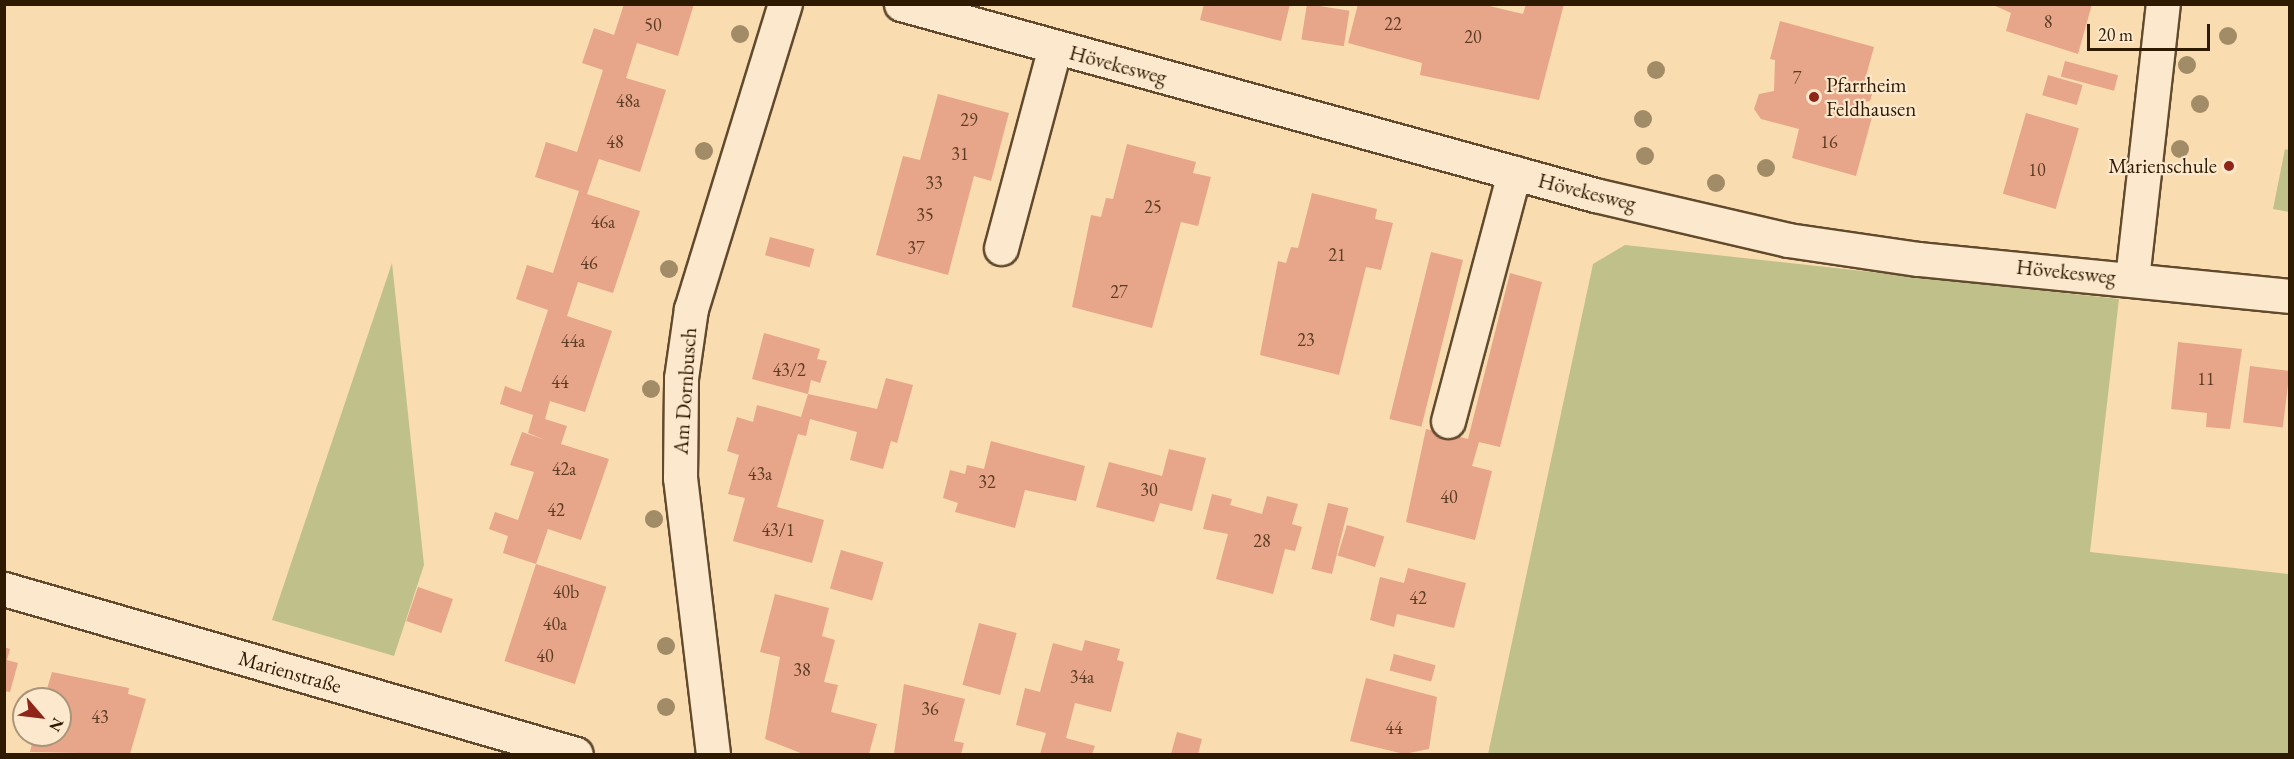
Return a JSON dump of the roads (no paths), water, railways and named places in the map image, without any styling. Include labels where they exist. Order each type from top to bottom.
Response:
[{"type":"street","name":"Am Dornbusch","points":[[713,754],[680,478],[681,378],[691,309],[785,4]]},
{"type":"street","name":"Hövekesweg","points":[[901,4],[1514,173],[1788,240],[1919,259],[2289,296]]},
{"type":"street","points":[[2132,279],[2163,4]]},
{"type":"street","points":[[1001,248],[1054,47]]},
{"type":"street","points":[[1448,421],[1514,173]]},
{"type":"street","name":"Marienstraße","points":[[4,589],[576,754]]},
{"type":"place","name":"Pfarrheim Feldhausen","points":[[1814,97]]},
{"type":"place","name":"Marienschule","points":[[2229,166]]}]
